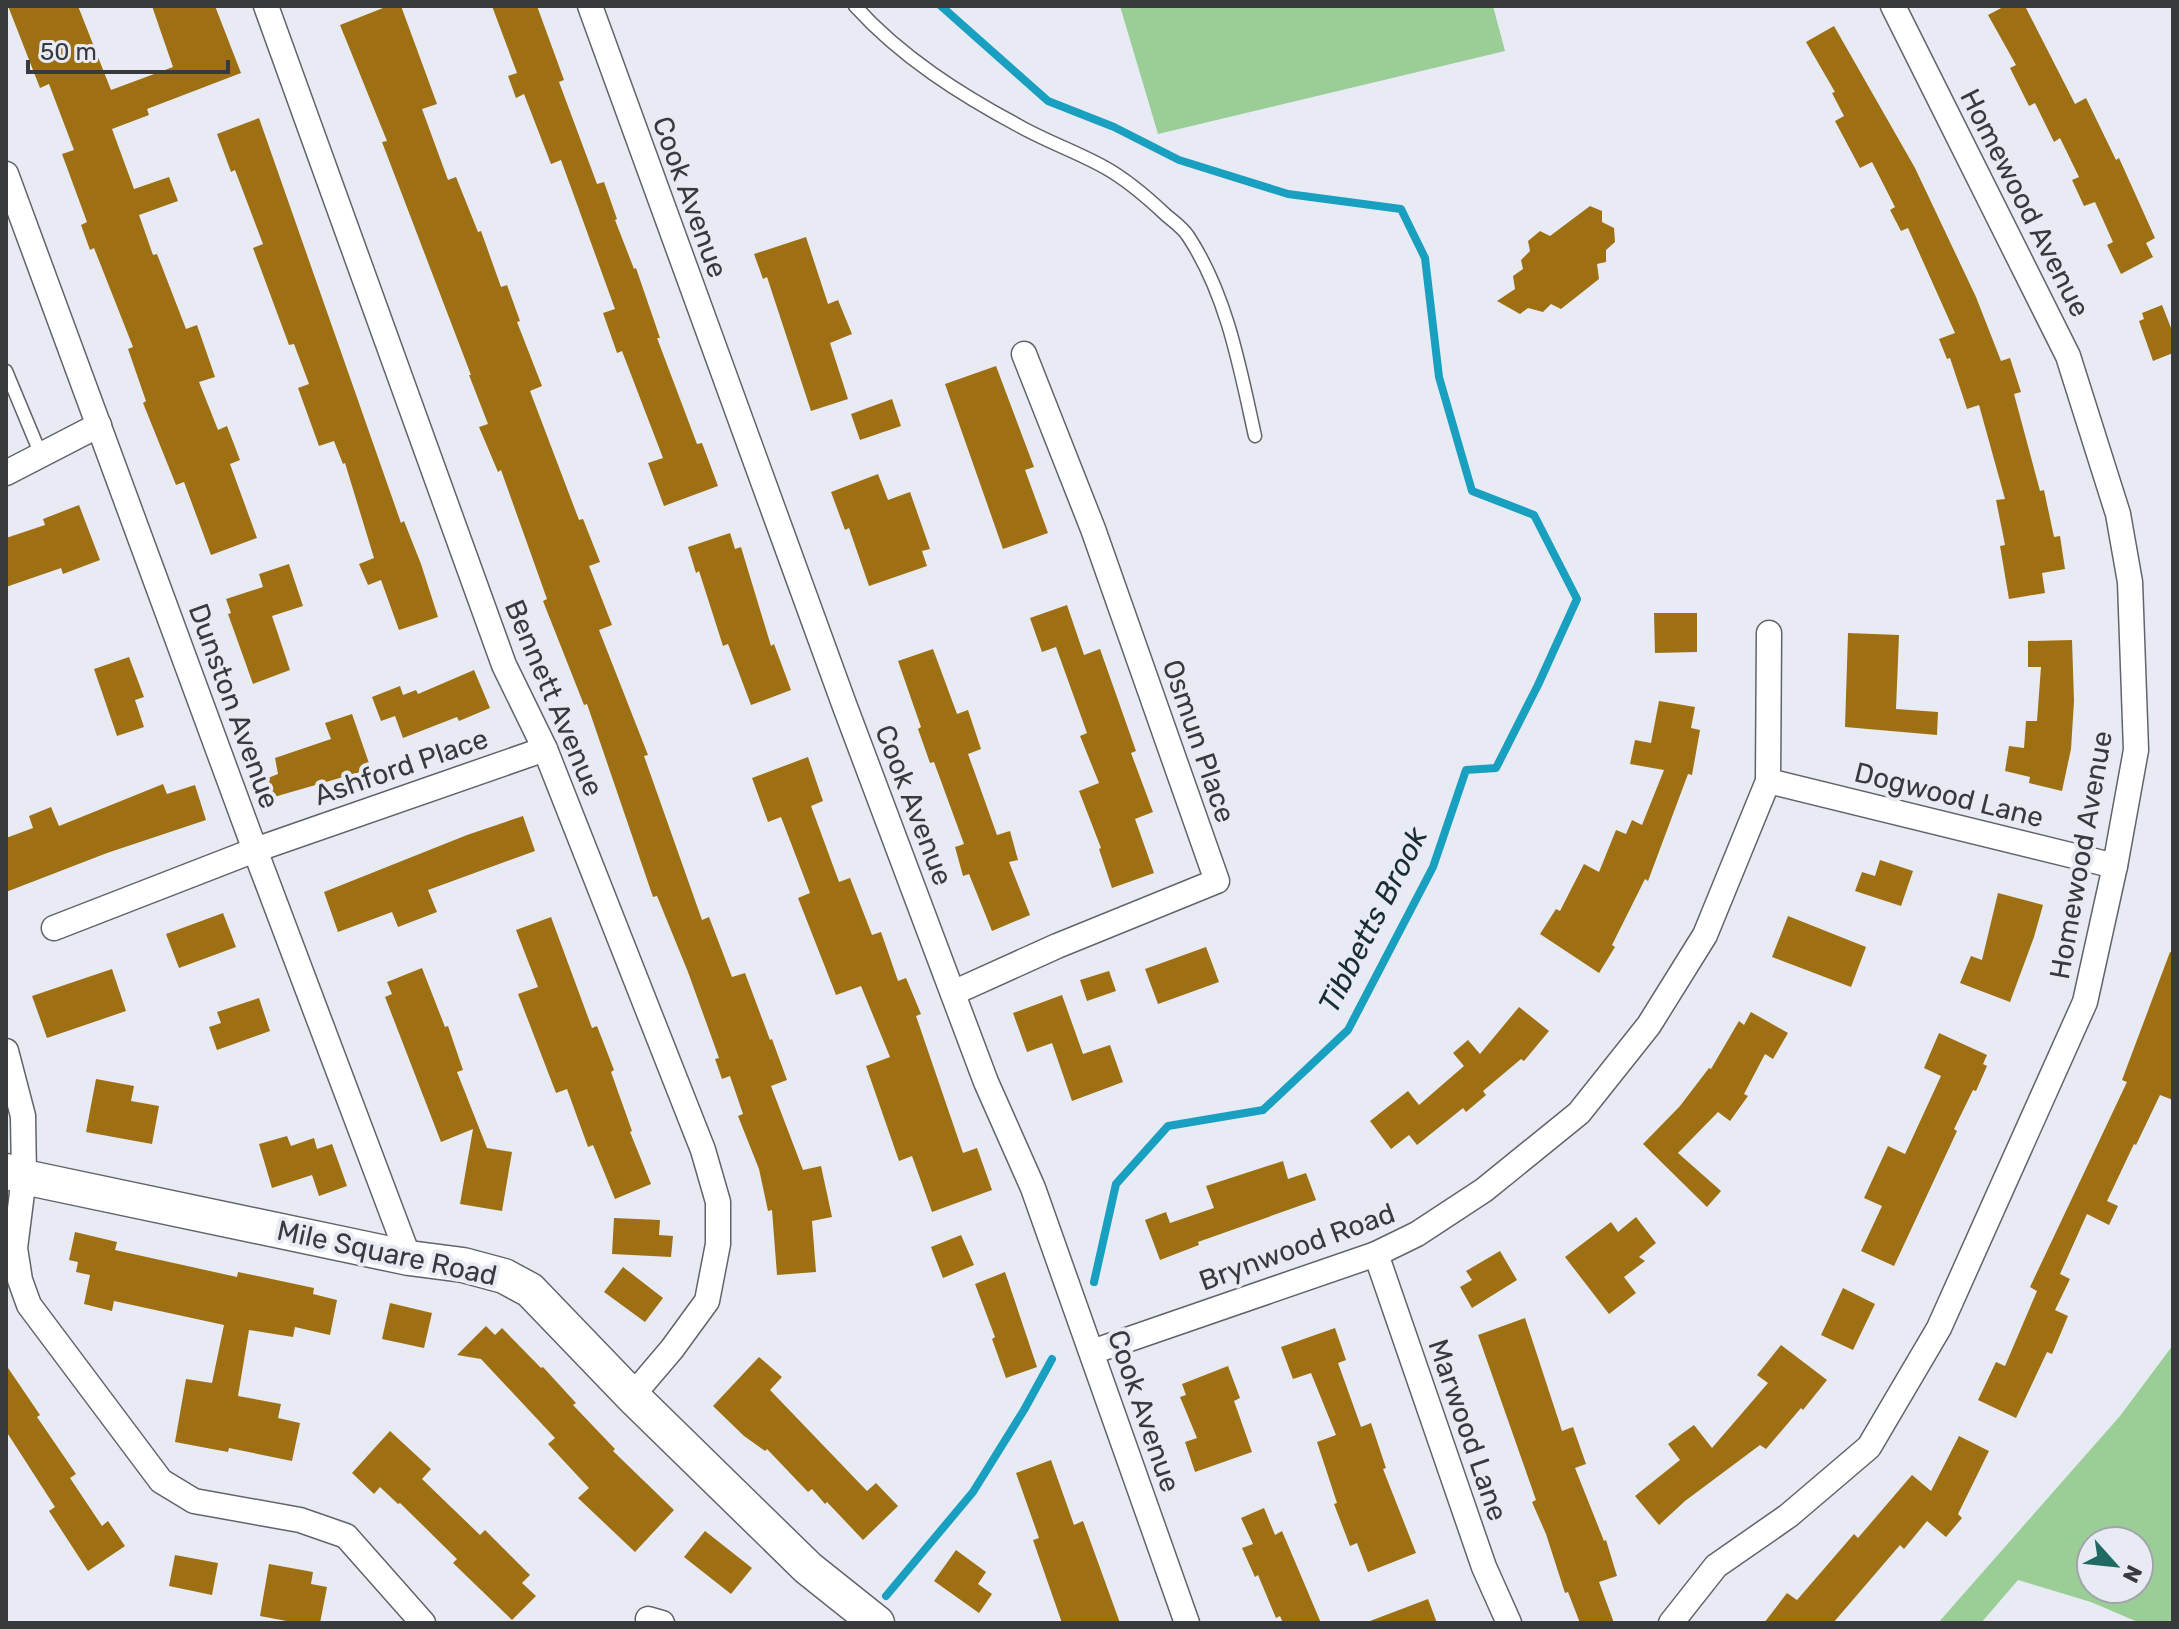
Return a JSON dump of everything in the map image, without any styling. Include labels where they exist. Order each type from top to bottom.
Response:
[{"type":"street","name":"Bennett Avenue","points":[[266,6],[504,665],[545,749],[703,1150],[718,1202],[718,1244],[707,1301],[632,1396]]},
{"type":"street","name":"Cook Avenue","points":[[590,6],[986,1082],[1033,1188],[1187,1623]]},
{"type":"street","name":"Homewood Avenue","points":[[1671,1623],[1716,1566],[1788,1516],[1869,1447],[1939,1328],[2085,1002],[2115,866],[2136,750],[2130,582],[2118,514],[2068,356],[1893,6]]},
{"type":"street","name":"Dunston Avenue","points":[[6,174],[409,1258]]},
{"type":"street","name":"Osmun Place","points":[[953,993],[1057,946],[1217,881],[1093,529],[1024,354]]},
{"type":"street","points":[[6,473],[99,425]]},
{"type":"street","name":"Brynwood Road","points":[[1092,1352],[1376,1254],[1417,1234],[1484,1190],[1579,1113],[1649,1025],[1705,935],[1768,781],[1769,633]]},
{"type":"street","name":"Ashford Place","points":[[54,928],[255,850],[545,749]]},
{"type":"street","name":"Dogwood Lane","points":[[1768,781],[2115,866]]},
{"type":"street","points":[[6,1051],[23,1116],[15,1174],[15,1248],[20,1280],[29,1305],[161,1481],[194,1501],[300,1520],[346,1536],[423,1623]]},
{"type":"street","name":"Mile Square Road","points":[[15,1174],[504,1276],[530,1290],[632,1396],[808,1568],[877,1623]]},
{"type":"street","name":"Marwood Lane","points":[[1376,1254],[1484,1567],[1509,1623]]},
{"type":"lane","points":[[855,6],[874,27],[923,66],[973,100],[1106,168],[1154,203],[1187,233],[1210,278],[1233,338],[1255,436]]},
{"type":"lane","points":[[6,371],[41,455]]},
{"type":"green space","points":[[1120,6],[1493,6],[1505,51],[1158,134]]},
{"type":"green space","points":[[2173,1345],[2173,1623],[2140,1623],[2098,1605],[2155,1605],[2155,1525],[2075,1525],[2075,1597],[2018,1580],[1981,1623],[1938,1623],[2120,1416]]},
{"type":"building","points":[[8,6],[78,6],[111,90],[173,67],[152,6],[215,6],[241,73],[147,109],[149,115],[112,129],[134,189],[169,177],[178,201],[139,215],[186,329],[197,325],[215,377],[199,382],[218,430],[227,426],[240,460],[230,464],[257,538],[211,555],[184,482],[176,485],[143,403],[146,401],[128,349],[133,347],[94,248],[90,250],[81,225],[87,222],[62,154],[74,150],[49,84],[40,88]]},
{"type":"building","points":[[388,6],[401,6],[437,104],[422,109],[448,180],[456,177],[478,232],[481,231],[501,287],[507,285],[520,321],[517,322],[542,386],[530,391],[579,520],[583,519],[600,562],[589,566],[612,625],[599,630],[648,755],[644,756],[702,920],[709,917],[732,977],[745,973],[772,1039],[787,1080],[771,1086],[803,1170],[821,1166],[832,1217],[812,1221],[816,1272],[777,1275],[772,1210],[768,1211],[759,1169],[738,1116],[743,1114],[730,1076],[722,1079],[715,1059],[719,1058],[688,972],[657,896],[653,897],[587,704],[584,705],[543,601],[547,599],[501,470],[498,472],[479,427],[488,424],[471,375],[382,142],[387,141],[340,25]]},
{"type":"building","points":[[492,6],[537,6],[564,80],[559,82],[597,184],[604,182],[615,220],[636,268],[660,338],[657,338],[697,444],[702,443],[718,486],[664,506],[648,463],[663,458],[622,351],[617,353],[603,313],[615,309],[561,160],[551,164],[524,94],[516,98],[508,76],[517,73]]},
{"type":"building","points":[[2005,6],[2025,6],[2075,104],[2086,98],[2116,160],[2119,158],[2155,238],[2146,243],[2153,257],[2121,274],[2107,245],[2113,242],[2095,202],[2084,206],[2072,180],[2079,177],[2060,138],[2054,142],[2035,103],[2029,106],[2010,68],[2016,65],[1988,15]]},
{"type":"building","points":[[1834,26],[1915,168],[1976,297],[2001,361],[2010,358],[2021,392],[2014,394],[2040,491],[2044,490],[2054,537],[2060,536],[2065,569],[2042,573],[2045,593],[2009,599],[2000,546],[2005,545],[1996,500],[2005,499],[1979,405],[1967,409],[1950,358],[1947,359],[1939,339],[1955,333],[1908,228],[1901,231],[1890,210],[1895,207],[1872,162],[1860,168],[1835,121],[1844,116],[1832,93],[1835,92],[1806,42]]},
{"type":"building","points":[[259,118],[401,523],[404,521],[438,617],[399,630],[381,580],[368,585],[359,564],[374,558],[345,463],[334,441],[319,446],[298,388],[309,384],[294,344],[289,345],[253,248],[263,244],[235,170],[231,172],[217,134]]},
{"type":"building","points":[[1590,206],[1602,211],[1602,222],[1614,228],[1615,242],[1606,250],[1606,262],[1597,264],[1599,279],[1561,309],[1551,304],[1543,312],[1528,308],[1520,314],[1497,301],[1515,289],[1513,276],[1523,269],[1521,260],[1530,251],[1528,241],[1540,231],[1550,236]]},
{"type":"building","points":[[806,237],[828,304],[838,300],[852,334],[830,343],[848,399],[811,411],[767,277],[763,279],[754,254]]},
{"type":"building","points":[[2162,305],[2173,333],[2173,353],[2153,361],[2139,321],[2144,319],[2142,313]]},
{"type":"building","points":[[996,366],[1034,467],[1025,470],[1048,533],[1003,549],[945,384]]},
{"type":"building","points":[[892,399],[901,426],[860,440],[851,414]]},
{"type":"building","points":[[878,474],[888,500],[910,492],[930,549],[922,551],[927,566],[869,586],[849,528],[845,530],[831,492]]},
{"type":"building","points":[[79,505],[100,560],[63,574],[61,568],[6,587],[6,538],[45,525],[43,519]]},
{"type":"building","points":[[730,533],[735,549],[741,547],[771,646],[774,644],[791,690],[751,705],[728,644],[723,646],[688,547]]},
{"type":"building","points":[[289,564],[303,606],[272,616],[290,670],[253,684],[228,614],[231,613],[226,599],[263,587],[259,574]]},
{"type":"building","points":[[1067,605],[1084,655],[1100,649],[1136,751],[1131,753],[1153,812],[1135,819],[1154,873],[1112,888],[1101,848],[1079,791],[1099,783],[1080,736],[1087,733],[1056,647],[1042,652],[1030,618]]},
{"type":"building","points":[[1654,613],[1697,613],[1697,652],[1655,653]]},
{"type":"building","points":[[1848,633],[1899,635],[1896,709],[1938,712],[1937,735],[1845,727]]},
{"type":"building","points":[[2072,640],[2074,701],[2071,749],[2062,791],[2029,783],[2030,777],[2005,771],[2009,746],[2024,748],[2026,721],[2037,721],[2041,667],[2028,667],[2028,641]]},
{"type":"building","points":[[933,649],[957,714],[968,710],[981,749],[968,754],[997,835],[1010,831],[1018,860],[1009,862],[1030,915],[992,931],[969,874],[963,876],[955,847],[964,844],[934,762],[930,763],[898,661]]},
{"type":"building","points":[[129,657],[144,697],[135,700],[144,727],[117,736],[94,669]]},
{"type":"building","points":[[474,670],[490,708],[403,738],[395,716],[381,721],[372,697],[400,686],[403,695],[416,690],[418,694]]},
{"type":"building","points":[[1659,701],[1695,707],[1691,728],[1700,730],[1692,775],[1688,774],[1648,881],[1645,879],[1612,945],[1615,947],[1599,973],[1540,934],[1556,909],[1560,911],[1584,864],[1599,872],[1616,830],[1626,834],[1632,820],[1642,825],[1664,770],[1630,764],[1635,740],[1651,743]]},
{"type":"building","points":[[352,714],[371,769],[274,797],[268,778],[278,774],[275,758],[331,739],[325,723]]},
{"type":"building","points":[[808,757],[823,801],[811,806],[839,882],[850,878],[872,935],[881,932],[898,981],[906,978],[921,1014],[916,1016],[963,1153],[977,1148],[992,1190],[932,1212],[912,1156],[899,1161],[866,1066],[890,1057],[861,986],[836,995],[798,898],[810,893],[781,817],[768,822],[752,778]]},
{"type":"building","points":[[163,784],[167,794],[195,785],[206,820],[107,853],[6,892],[6,838],[33,828],[29,816],[51,807],[59,826]]},
{"type":"building","points":[[523,816],[535,851],[428,890],[437,912],[398,927],[392,912],[338,932],[324,892]]},
{"type":"building","points":[[1880,860],[1913,871],[1901,906],[1855,891],[1862,872],[1875,876]]},
{"type":"building","points":[[1998,893],[2043,905],[2010,1002],[1960,983],[1971,956],[1982,960]]},
{"type":"building","points":[[223,913],[236,947],[179,968],[166,934]]},
{"type":"building","points":[[1788,916],[1866,947],[1851,987],[1772,957]]},
{"type":"building","points":[[551,917],[592,1028],[597,1026],[614,1070],[611,1072],[630,1132],[651,1184],[615,1199],[593,1145],[588,1147],[567,1089],[556,1093],[518,994],[538,987],[516,930]]},
{"type":"building","points":[[1206,947],[1219,982],[1158,1004],[1145,969]]},
{"type":"building","points":[[2170,952],[2173,953],[2173,1100],[2160,1095],[2134,1144],[2107,1201],[2118,1206],[2109,1225],[2087,1214],[2060,1274],[2070,1279],[2055,1310],[2068,1316],[2052,1354],[2047,1352],[2016,1418],[1978,1400],[1996,1362],[2005,1366],[2037,1291],[2030,1287],[2127,1082],[2122,1080]]},
{"type":"building","points":[[422,968],[445,1027],[448,1026],[463,1070],[457,1072],[487,1148],[512,1152],[502,1211],[460,1204],[473,1129],[441,1142],[385,997],[392,994],[387,982]]},
{"type":"building","points":[[112,969],[126,1011],[47,1038],[32,996]]},
{"type":"building","points":[[1109,971],[1116,991],[1087,1001],[1080,980]]},
{"type":"building","points":[[1062,995],[1083,1054],[1110,1045],[1123,1082],[1072,1101],[1052,1043],[1027,1052],[1013,1013]]},
{"type":"building","points":[[259,998],[270,1031],[217,1050],[209,1027],[221,1023],[217,1012]]},
{"type":"building","points":[[1519,1007],[1549,1031],[1524,1061],[1521,1059],[1483,1091],[1486,1095],[1466,1112],[1463,1108],[1417,1145],[1409,1135],[1391,1149],[1370,1121],[1408,1091],[1419,1105],[1464,1066],[1453,1053],[1468,1040],[1480,1054]]},
{"type":"building","points":[[1751,1012],[1788,1033],[1773,1059],[1765,1054],[1744,1094],[1748,1096],[1730,1121],[1718,1112],[1678,1153],[1721,1191],[1707,1207],[1643,1144],[1711,1069],[1739,1021],[1744,1025]]},
{"type":"building","points":[[1939,1033],[1987,1055],[1983,1064],[1987,1066],[1954,1129],[1957,1131],[1894,1266],[1861,1251],[1882,1206],[1864,1198],[1888,1146],[1905,1154],[1941,1076],[1924,1068]]},
{"type":"building","points":[[96,1079],[134,1086],[131,1101],[159,1106],[152,1144],[86,1132]]},
{"type":"building","points":[[287,1136],[291,1146],[314,1138],[317,1149],[332,1144],[347,1186],[319,1196],[312,1175],[272,1188],[259,1144]]},
{"type":"building","points":[[1283,1161],[1288,1179],[1306,1173],[1316,1200],[1198,1242],[1199,1245],[1160,1260],[1145,1220],[1166,1212],[1170,1223],[1214,1208],[1206,1186]]},
{"type":"building","points":[[1636,1217],[1656,1243],[1639,1257],[1645,1261],[1624,1277],[1636,1293],[1609,1314],[1565,1257],[1611,1222],[1618,1232]]},
{"type":"building","points":[[614,1218],[660,1220],[659,1235],[673,1236],[671,1257],[612,1254]]},
{"type":"building","points":[[75,1232],[117,1242],[115,1250],[237,1277],[238,1272],[314,1288],[313,1294],[337,1300],[330,1335],[295,1327],[293,1337],[249,1330],[238,1396],[281,1404],[278,1418],[300,1423],[292,1461],[229,1448],[228,1452],[175,1442],[186,1379],[212,1383],[224,1325],[114,1301],[112,1311],[84,1304],[90,1275],[76,1272],[78,1262],[69,1260]]},
{"type":"building","points":[[961,1235],[974,1265],[943,1278],[931,1247]]},
{"type":"building","points":[[1500,1251],[1517,1280],[1472,1308],[1460,1287],[1472,1280],[1466,1271]]},
{"type":"building","points":[[623,1267],[663,1298],[645,1322],[604,1292]]},
{"type":"building","points":[[1005,1272],[1037,1367],[1006,1378],[975,1284]]},
{"type":"building","points":[[1843,1288],[1875,1304],[1853,1350],[1821,1335]]},
{"type":"building","points":[[390,1303],[432,1313],[424,1348],[382,1339]]},
{"type":"building","points":[[1525,1318],[1562,1431],[1573,1427],[1586,1464],[1575,1468],[1606,1540],[1617,1576],[1599,1582],[1614,1623],[1580,1623],[1568,1592],[1565,1593],[1478,1335]]},
{"type":"building","points":[[486,1326],[495,1335],[502,1328],[543,1367],[576,1403],[573,1405],[615,1449],[613,1451],[674,1510],[635,1552],[578,1498],[589,1488],[548,1444],[555,1438],[481,1359],[457,1355]]},
{"type":"building","points":[[1335,1328],[1346,1360],[1338,1363],[1361,1427],[1371,1423],[1386,1468],[1383,1469],[1416,1553],[1368,1572],[1357,1543],[1350,1546],[1334,1504],[1337,1503],[1317,1442],[1336,1435],[1311,1373],[1293,1379],[1281,1347]]},
{"type":"building","points":[[1781,1345],[1827,1380],[1766,1449],[1760,1445],[1685,1501],[1659,1525],[1635,1496],[1680,1460],[1668,1444],[1694,1425],[1712,1448],[1768,1383],[1757,1375]]},
{"type":"building","points":[[759,1357],[782,1377],[770,1390],[867,1491],[876,1483],[898,1506],[863,1540],[827,1502],[825,1504],[812,1489],[808,1492],[767,1449],[765,1451],[744,1436],[713,1406]]},
{"type":"building","points":[[6,1365],[76,1474],[70,1478],[102,1526],[108,1521],[125,1546],[88,1571],[49,1511],[55,1507],[6,1431]]},
{"type":"building","points":[[1228,1366],[1240,1398],[1234,1401],[1252,1452],[1195,1472],[1185,1442],[1197,1438],[1180,1397],[1186,1395],[1182,1384]]},
{"type":"building","points":[[390,1431],[431,1469],[422,1479],[480,1535],[485,1530],[530,1575],[522,1583],[536,1596],[512,1620],[453,1563],[457,1559],[400,1503],[380,1487],[374,1494],[352,1473]]},
{"type":"building","points":[[1959,1436],[1989,1451],[1958,1514],[1962,1518],[1946,1537],[1927,1521],[1904,1549],[1900,1545],[1833,1623],[1764,1623],[1787,1593],[1797,1600],[1854,1534],[1858,1538],[1912,1475],[1931,1491]]},
{"type":"building","points":[[1051,1460],[1074,1525],[1083,1521],[1120,1623],[1062,1623],[1033,1540],[1039,1538],[1016,1473]]},
{"type":"building","points":[[1264,1508],[1275,1535],[1282,1531],[1321,1623],[1283,1623],[1280,1616],[1276,1618],[1258,1575],[1255,1577],[1242,1548],[1253,1544],[1241,1518]]},
{"type":"building","points":[[705,1531],[752,1568],[731,1594],[684,1557]]},
{"type":"building","points":[[956,1550],[986,1572],[978,1584],[992,1594],[979,1613],[934,1581]]},
{"type":"building","points":[[175,1555],[218,1563],[212,1595],[169,1586]]},
{"type":"building","points":[[269,1564],[313,1572],[311,1584],[327,1587],[320,1623],[297,1623],[260,1616]]},
{"type":"building","points":[[1428,1599],[1437,1623],[1370,1623],[1370,1621]]},
{"type":"waterway","name":"Tibbetts Brook","points":[[941,6],[1048,101],[1114,127],[1179,160],[1288,194],[1401,209],[1425,258],[1439,377],[1472,491],[1534,515],[1577,599],[1496,768],[1466,770],[1433,867],[1348,1030],[1263,1110],[1168,1126],[1116,1184],[1094,1282]]},
{"type":"waterway","name":"Tibbetts Brook","points":[[886,1596],[973,1492],[1052,1359]]}]
